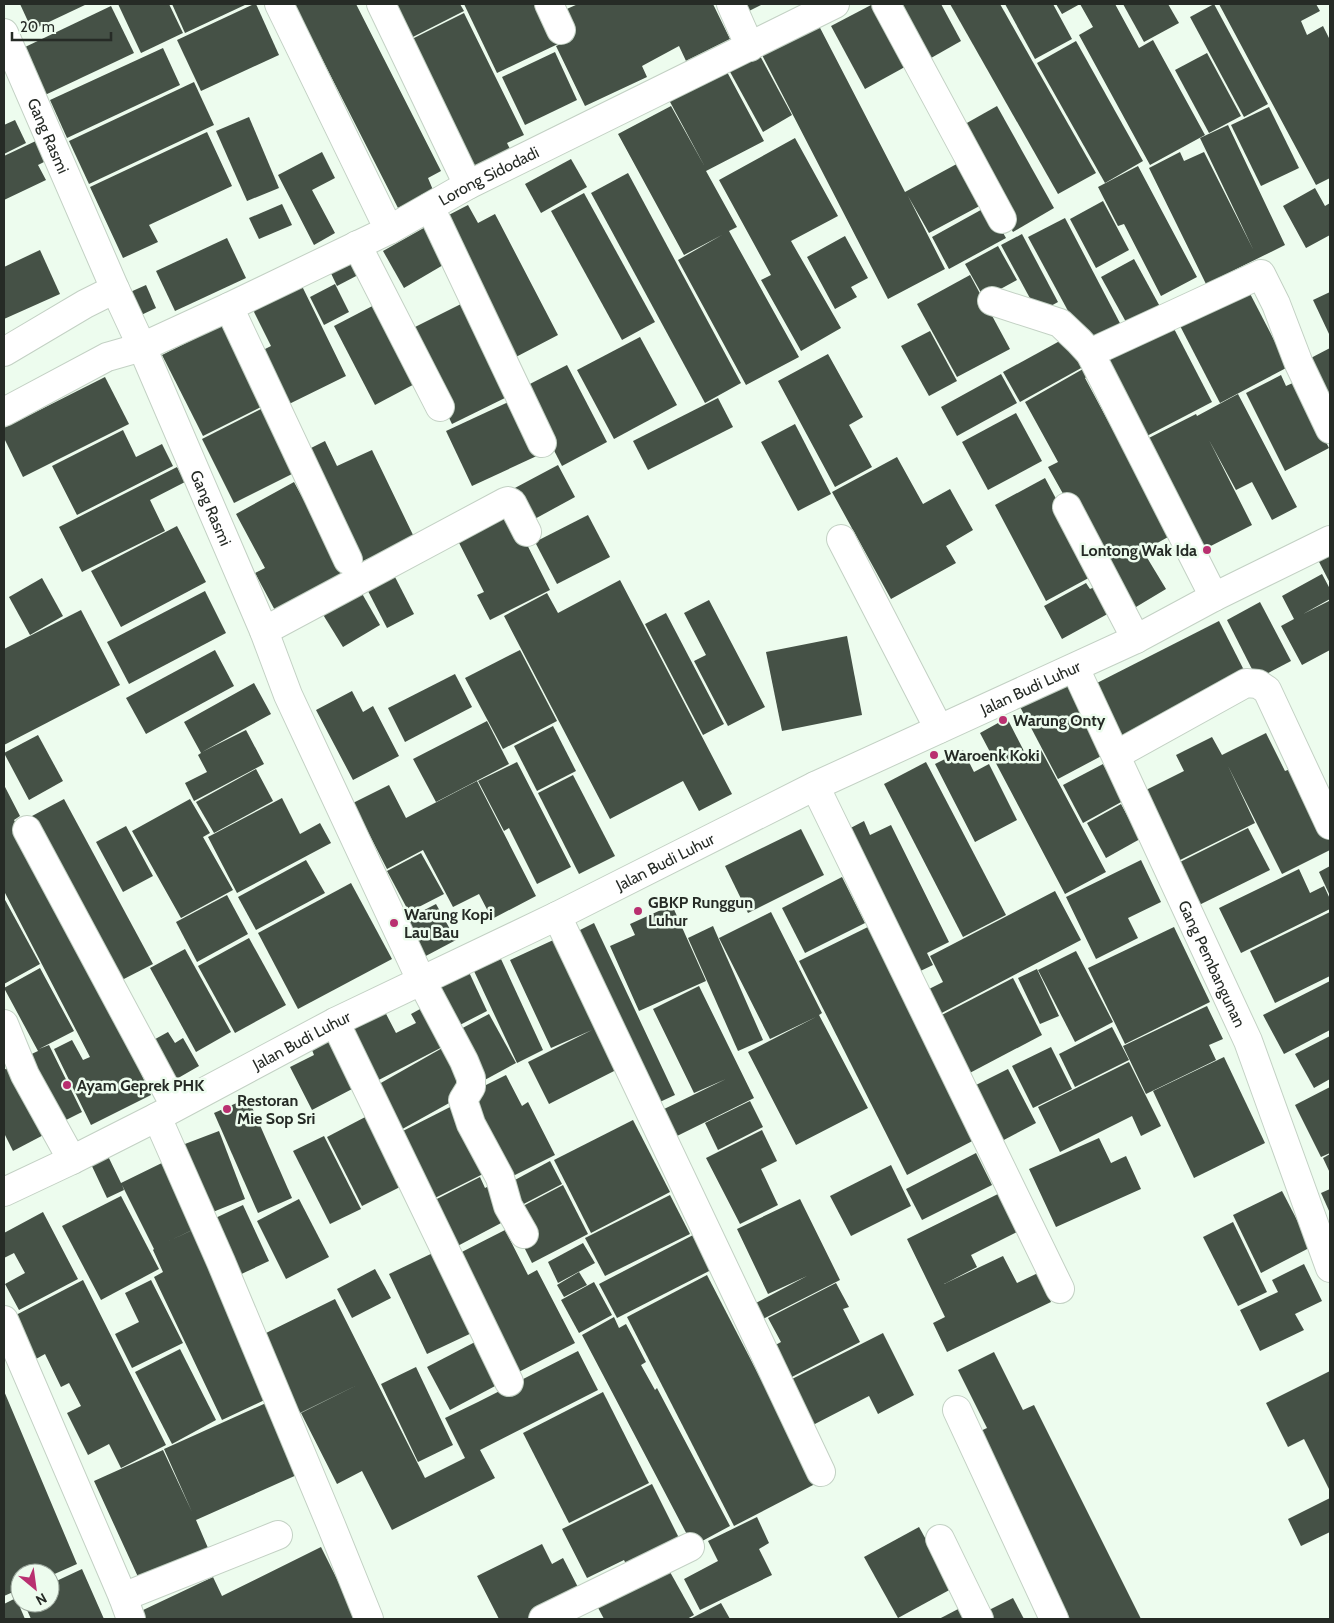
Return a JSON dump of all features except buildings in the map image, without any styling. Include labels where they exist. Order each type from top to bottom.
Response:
[{"type":"street","points":[[279,4],[389,230]]},
{"type":"street","points":[[381,4],[468,185]]},
{"type":"street","points":[[549,4],[561,30]]},
{"type":"street","points":[[731,4],[750,47]]},
{"type":"street","name":"Lorong Sidodadi","points":[[4,412],[107,357],[142,346],[229,307],[389,230],[468,185],[835,4]]},
{"type":"street","points":[[886,4],[1002,219]]},
{"type":"street","name":"Gang Rasmi","points":[[4,33],[142,346],[264,631],[288,695],[422,980],[464,1062],[471,1087],[463,1100],[466,1111],[500,1178],[508,1206],[524,1234]]},
{"type":"street","points":[[430,207],[542,443]]},
{"type":"street","points":[[357,245],[440,407]]},
{"type":"street","points":[[1090,353],[1261,274],[1276,304],[1299,364],[1330,429]]},
{"type":"street","points":[[4,352],[115,288]]},
{"type":"street","points":[[992,301],[1060,323],[1090,353],[1214,596]]},
{"type":"street","points":[[229,307],[348,560]]},
{"type":"street","points":[[264,631],[505,502],[512,503],[527,532]]},
{"type":"street","points":[[1067,507],[1136,639]]},
{"type":"street","points":[[841,539],[939,729]]},
{"type":"street","name":"Jalan Budi Luhur","points":[[4,1192],[72,1160],[335,1022],[557,916],[815,786],[1136,639],[1214,596],[1330,540]]},
{"type":"street","name":"Gang Pembangunan","points":[[1075,668],[1248,1041],[1330,1268]]},
{"type":"street","points":[[1116,755],[1246,683],[1258,684],[1267,690],[1330,824]]},
{"type":"street","points":[[815,786],[1060,1289]]},
{"type":"street","points":[[27,830],[166,1111],[224,1271],[328,1516],[369,1619]]},
{"type":"street","points":[[557,916],[821,1472]]},
{"type":"street","points":[[335,1022],[509,1382]]},
{"type":"street","points":[[4,1024],[25,1075],[72,1160]]},
{"type":"street","points":[[4,1320],[127,1608],[278,1535]]},
{"type":"street","points":[[957,1410],[1054,1619]]},
{"type":"street","points":[[940,1539],[978,1619]]},
{"type":"street","points":[[543,1619],[690,1547]]},
{"type":"place","name":"Lontong Wak Ida","points":[[1207,550]]},
{"type":"place","name":"Warung Onty","points":[[1003,720]]},
{"type":"place","name":"Waroenk Koki","points":[[934,755]]},
{"type":"place","name":"GBKP Runggun Luhur","points":[[638,911]]},
{"type":"place","name":"Warung Kopi Lau Bau","points":[[394,923]]},
{"type":"place","name":"Ayam Geprek PHK","points":[[67,1085]]},
{"type":"place","name":"Restoran Mie Sop Sri","points":[[227,1109]]}]
